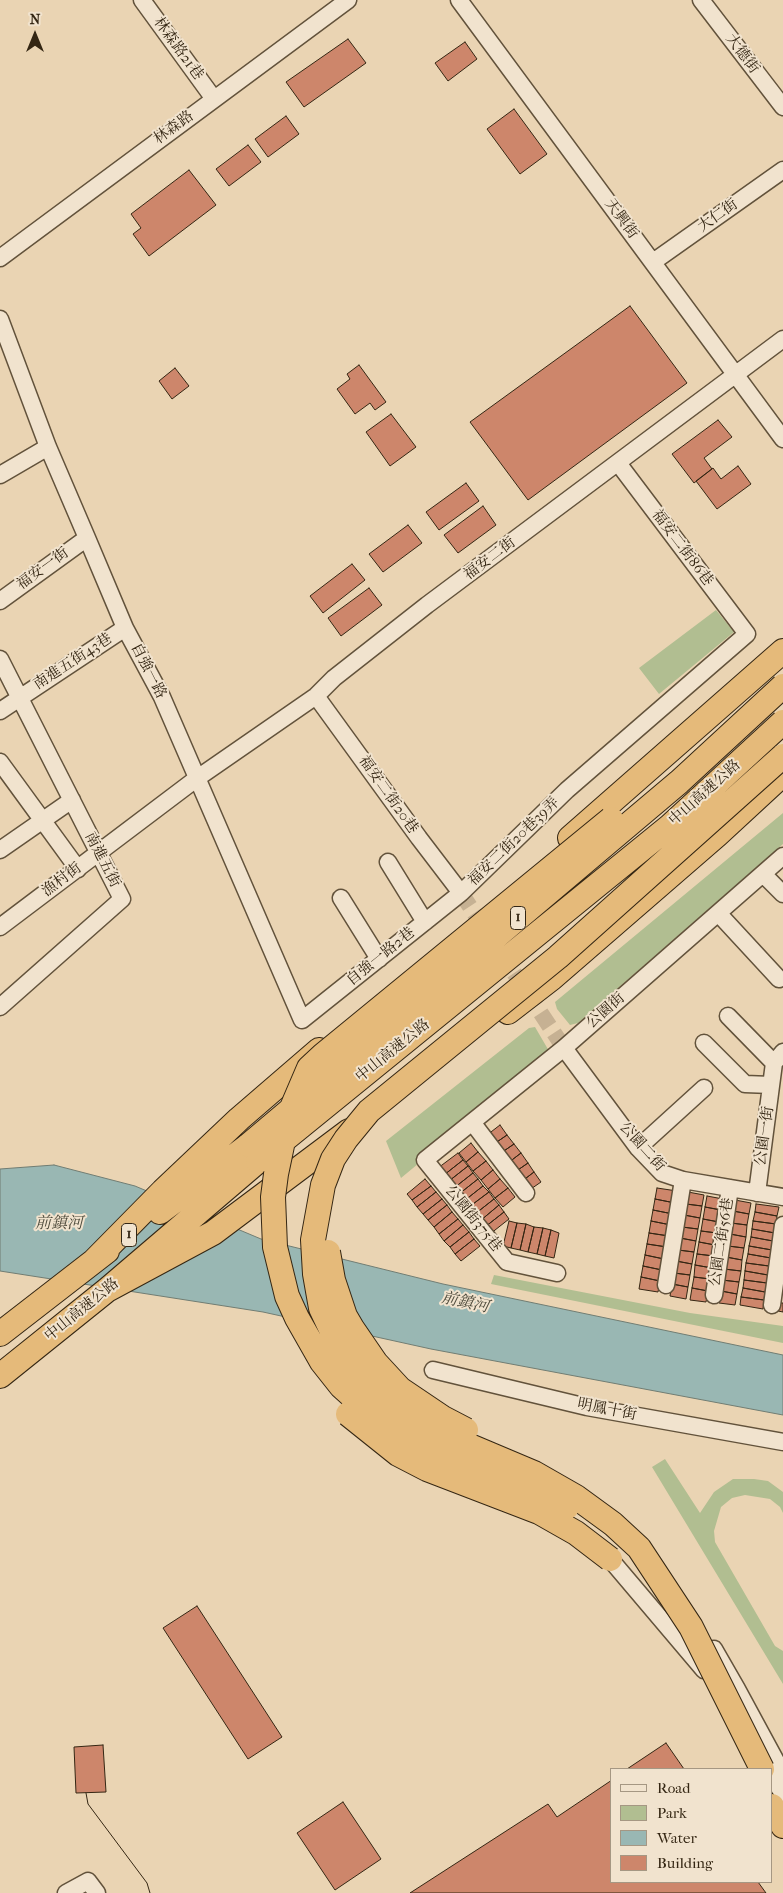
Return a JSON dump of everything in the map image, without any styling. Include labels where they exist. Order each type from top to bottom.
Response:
[{"type":"highway","points":[[95,1260],[163,1191],[238,1120],[334,1037],[470,927],[783,651]]},
{"type":"highway","points":[[610,1560],[576,1533],[539,1512],[434,1472],[398,1454],[349,1415],[320,1386],[287,1332],[274,1301],[263,1250],[260,1212],[265,1164],[280,1112],[292,1089],[322,1055],[713,733],[783,668]]},
{"type":"highway","name":"中山高速公路","points":[[5,1331],[95,1260],[249,1145],[679,782],[783,686]]},
{"type":"highway","name":"中山高速公路","points":[[0,1376],[107,1290],[258,1161],[670,826],[783,722]]},
{"type":"highway","points":[[762,1768],[691,1627],[639,1548],[592,1507],[556,1485],[534,1473],[426,1427],[389,1404],[368,1386],[339,1346],[324,1317],[317,1288],[314,1258],[316,1221],[323,1185],[333,1159],[346,1139],[369,1111],[558,957],[783,756]]},
{"type":"highway","points":[[107,1290],[213,1234],[428,1074],[552,978],[717,835],[783,774]]},
{"type":"highway","points":[[309,1068],[294,1100],[285,1128],[273,1197],[274,1235],[277,1260],[296,1318],[322,1362],[361,1406],[397,1432],[415,1442],[562,1505],[589,1520],[605,1533],[636,1567],[683,1638],[751,1768]]},
{"type":"highway","points":[[378,1104],[349,1149],[339,1172],[328,1217],[327,1244],[329,1264],[340,1302],[352,1328],[376,1363],[400,1389],[443,1418],[563,1474],[614,1511],[656,1554]]},
{"type":"highway","points":[[773,1789],[783,1807]]},
{"type":"highway","points":[[773,1808],[783,1826]]},
{"type":"street","name":"林森路21巷","points":[[142,0],[214,99]]},
{"type":"street","name":"林森路","points":[[0,258],[348,0]]},
{"type":"street","name":"天興街","points":[[459,0],[783,439]]},
{"type":"street","name":"大德街","points":[[701,0],[783,108]]},
{"type":"street","name":"大仁街","points":[[653,262],[783,170]]},
{"type":"street","name":"自強一路","points":[[0,319],[48,447],[125,628],[162,697],[302,1020]]},
{"type":"street","name":"福安二街","points":[[196,778],[316,696],[334,678],[783,338]]},
{"type":"street","points":[[0,476],[48,447]]},
{"type":"street","name":"福安二街86巷","points":[[618,462],[747,634]]},
{"type":"street","name":"福安一街","points":[[0,601],[87,538]]},
{"type":"street","name":"南進五街43巷","points":[[20,696],[125,628]]},
{"type":"street","name":"福安二街20巷39弄","points":[[461,893],[567,790],[747,634]]},
{"type":"street","name":"南進五街","points":[[0,659],[122,899],[0,1007]]},
{"type":"street","points":[[0,711],[20,696]]},
{"type":"street","name":"福安二街20巷","points":[[316,696],[461,893]]},
{"type":"street","name":"南進五街","points":[[0,762],[78,869]]},
{"type":"street","name":"漁村街","points":[[0,927],[196,778]]},
{"type":"street","points":[[0,850],[72,800]]},
{"type":"street","name":"公園街","points":[[426,1160],[564,1048],[783,856]]},
{"type":"street","points":[[388,862],[425,922]]},
{"type":"street","points":[[763,874],[783,894]]},
{"type":"street","name":"自強一路2巷","points":[[302,1020],[461,893]]},
{"type":"street","points":[[341,898],[379,959]]},
{"type":"street","points":[[718,913],[779,979]]},
{"type":"street","points":[[728,1016],[779,1058]]},
{"type":"street","points":[[704,1043],[745,1084],[771,1085]]},
{"type":"street","name":"公園二街","points":[[564,1048],[638,1148],[662,1173],[683,1180],[783,1197]]},
{"type":"street","name":"公園一街","points":[[757,1193],[771,1085],[779,1058]]},
{"type":"street","points":[[638,1148],[704,1088]]},
{"type":"street","points":[[472,1122],[526,1193]]},
{"type":"street","name":"公園街375巷","points":[[426,1160],[507,1262],[557,1273]]},
{"type":"street","points":[[666,1285],[683,1180]]},
{"type":"street","name":"公園二街56巷","points":[[714,1295],[730,1188]]},
{"type":"street","points":[[772,1305],[783,1225]]},
{"type":"street","name":"明鳳十街","points":[[433,1370],[587,1407],[783,1442]]},
{"type":"street","points":[[656,1554],[737,1689],[783,1774]]},
{"type":"street","points":[[610,1560],[698,1662],[767,1768]]},
{"type":"street","points":[[773,1778],[783,1794]]},
{"type":"street","points":[[66,1893],[88,1881],[96,1893]]},
{"type":"green space","points":[[716,610],[734,632],[659,694],[639,668]]},
{"type":"green space","points":[[783,813],[783,844],[578,1023],[570,1025],[557,1009],[555,1002]]},
{"type":"green space","points":[[535,1027],[549,1051],[547,1057],[401,1178],[386,1141],[529,1028]]},
{"type":"green space","points":[[494,1275],[690,1313],[783,1326],[783,1343],[491,1284]]},
{"type":"green space","points":[[665,1459],[700,1513],[714,1492],[733,1479],[768,1481],[783,1492],[783,1513],[780,1507],[770,1499],[745,1495],[732,1498],[721,1507],[714,1531],[715,1542],[775,1646],[783,1651],[783,1684],[652,1467]]},
{"type":"water","name":"前鎮河","points":[[54,1165],[135,1186],[261,1239],[443,1284],[783,1355],[783,1415],[431,1349],[263,1312],[0,1271],[0,1169]]},
{"type":"building","points":[[348,39],[366,63],[304,107],[286,82]]},
{"type":"building","points":[[465,42],[477,59],[448,81],[435,63]]},
{"type":"building","points":[[514,109],[547,154],[520,174],[487,129]]},
{"type":"building","points":[[286,116],[299,134],[268,157],[255,139]]},
{"type":"building","points":[[248,145],[261,162],[229,186],[216,169]]},
{"type":"building","points":[[189,170],[216,205],[149,256],[133,234],[141,228],[131,214]]},
{"type":"building","points":[[630,306],[687,383],[528,500],[470,422]]},
{"type":"building","points":[[359,365],[386,402],[375,410],[370,403],[355,414],[337,389],[350,379],[347,374]]},
{"type":"building","points":[[175,368],[189,386],[172,399],[159,381]]},
{"type":"building","points":[[391,414],[416,447],[390,466],[366,432]]},
{"type":"building","points":[[718,420],[732,437],[704,458],[712,469],[694,483],[672,454]]},
{"type":"building","points":[[738,466],[751,484],[717,509],[696,481],[713,468],[721,479]]},
{"type":"building","points":[[466,483],[479,501],[439,530],[426,512]]},
{"type":"building","points":[[483,506],[496,525],[458,553],[444,535]]},
{"type":"building","points":[[408,525],[422,543],[383,572],[369,554]]},
{"type":"building","points":[[352,564],[365,580],[323,613],[310,596]]},
{"type":"building","points":[[369,588],[382,605],[341,636],[328,618]]},
{"type":"building","points":[[500,1125],[507,1135],[494,1144],[487,1135]]},
{"type":"building","points":[[507,1135],[514,1144],[501,1153],[494,1144]]},
{"type":"building","points":[[471,1143],[478,1152],[466,1162],[459,1153]]},
{"type":"building","points":[[514,1144],[521,1153],[508,1163],[501,1153]]},
{"type":"building","points":[[478,1152],[486,1161],[473,1171],[466,1162]]},
{"type":"building","points":[[458,1153],[463,1160],[444,1175],[438,1168]]},
{"type":"building","points":[[521,1153],[528,1163],[515,1172],[508,1163]]},
{"type":"building","points":[[463,1160],[468,1166],[449,1181],[444,1175]]},
{"type":"building","points":[[486,1161],[493,1170],[481,1180],[473,1171]]},
{"type":"building","points":[[528,1163],[534,1172],[521,1182],[515,1172]]},
{"type":"building","points":[[468,1166],[473,1173],[454,1188],[449,1181]]},
{"type":"building","points":[[493,1170],[500,1179],[488,1189],[481,1180]]},
{"type":"building","points":[[534,1172],[541,1182],[528,1191],[521,1182]]},
{"type":"building","points":[[473,1173],[478,1179],[459,1194],[454,1188]]},
{"type":"building","points":[[425,1179],[431,1186],[412,1200],[407,1194]]},
{"type":"building","points":[[478,1179],[483,1186],[464,1201],[459,1194]]},
{"type":"building","points":[[500,1179],[508,1188],[495,1198],[488,1189]]},
{"type":"building","points":[[431,1186],[436,1192],[417,1207],[412,1200]]},
{"type":"building","points":[[483,1186],[489,1192],[469,1207],[464,1201]]},
{"type":"building","points":[[508,1188],[515,1197],[503,1207],[495,1198]]},
{"type":"building","points":[[657,1188],[677,1191],[675,1203],[655,1199]]},
{"type":"building","points":[[436,1192],[442,1199],[423,1214],[417,1207]]},
{"type":"building","points":[[489,1192],[494,1199],[475,1214],[469,1207]]},
{"type":"building","points":[[688,1192],[704,1195],[702,1206],[686,1204]]},
{"type":"building","points":[[707,1196],[723,1199],[721,1210],[705,1207]]},
{"type":"building","points":[[442,1199],[447,1205],[428,1220],[423,1214]]},
{"type":"building","points":[[494,1199],[499,1205],[480,1221],[475,1214]]},
{"type":"building","points":[[655,1199],[675,1203],[673,1214],[653,1210]]},
{"type":"building","points":[[735,1200],[751,1203],[749,1214],[733,1211]]},
{"type":"building","points":[[686,1204],[702,1206],[700,1218],[684,1215]]},
{"type":"building","points":[[756,1204],[779,1207],[777,1216],[755,1212]]},
{"type":"building","points":[[447,1205],[452,1212],[434,1227],[428,1220]]},
{"type":"building","points":[[499,1205],[504,1212],[485,1227],[480,1221]]},
{"type":"building","points":[[705,1207],[721,1210],[719,1222],[703,1219]]},
{"type":"building","points":[[653,1210],[673,1214],[671,1225],[651,1221]]},
{"type":"building","points":[[733,1211],[749,1214],[747,1225],[731,1223]]},
{"type":"building","points":[[452,1212],[458,1219],[439,1234],[434,1227]]},
{"type":"building","points":[[504,1212],[509,1219],[490,1234],[485,1227]]},
{"type":"building","points":[[755,1212],[777,1216],[776,1224],[753,1221]]},
{"type":"building","points":[[684,1215],[700,1218],[698,1229],[682,1227]]},
{"type":"building","points":[[458,1219],[463,1225],[444,1241],[439,1234]]},
{"type":"building","points":[[703,1219],[719,1222],[717,1233],[701,1231]]},
{"type":"building","points":[[509,1221],[517,1223],[511,1248],[503,1246]]},
{"type":"building","points":[[651,1221],[671,1225],[669,1236],[649,1233]]},
{"type":"building","points":[[753,1221],[776,1224],[775,1233],[752,1229]]},
{"type":"building","points":[[517,1223],[526,1224],[520,1250],[511,1248]]},
{"type":"building","points":[[731,1223],[747,1225],[746,1237],[730,1234]]},
{"type":"building","points":[[526,1224],[534,1227],[528,1252],[520,1250]]},
{"type":"building","points":[[463,1225],[469,1232],[450,1247],[444,1241]]},
{"type":"building","points":[[534,1227],[543,1228],[537,1254],[528,1252]]},
{"type":"building","points":[[682,1227],[698,1229],[696,1241],[680,1238]]},
{"type":"building","points":[[543,1228],[551,1230],[545,1256],[537,1254]]},
{"type":"building","points":[[752,1229],[775,1233],[773,1241],[751,1237]]},
{"type":"building","points":[[551,1230],[559,1233],[554,1258],[545,1256]]},
{"type":"building","points":[[701,1231],[717,1233],[715,1245],[699,1242]]},
{"type":"building","points":[[469,1232],[474,1239],[455,1254],[450,1247]]},
{"type":"building","points":[[649,1233],[669,1236],[667,1247],[647,1244]]},
{"type":"building","points":[[730,1234],[746,1237],[744,1248],[728,1246]]},
{"type":"building","points":[[751,1237],[773,1241],[772,1250],[749,1246]]},
{"type":"building","points":[[680,1238],[696,1241],[694,1252],[678,1250]]},
{"type":"building","points":[[474,1239],[480,1246],[461,1261],[455,1254]]},
{"type":"building","points":[[699,1242],[715,1245],[714,1256],[697,1254]]},
{"type":"building","points":[[647,1244],[667,1247],[664,1259],[645,1255]]},
{"type":"building","points":[[728,1246],[744,1248],[742,1260],[726,1257]]},
{"type":"building","points":[[749,1246],[772,1250],[771,1258],[748,1254]]},
{"type":"building","points":[[678,1250],[694,1252],[692,1264],[676,1261]]},
{"type":"building","points":[[697,1254],[714,1256],[712,1268],[695,1265]]},
{"type":"building","points":[[748,1254],[771,1258],[769,1266],[746,1263]]},
{"type":"building","points":[[645,1255],[664,1259],[662,1270],[643,1266]]},
{"type":"building","points":[[726,1257],[742,1260],[741,1271],[724,1269]]},
{"type":"building","points":[[676,1261],[692,1264],[690,1275],[674,1273]]},
{"type":"building","points":[[746,1263],[769,1266],[768,1275],[745,1271]]},
{"type":"building","points":[[695,1265],[712,1268],[710,1279],[694,1277]]},
{"type":"building","points":[[643,1266],[662,1270],[660,1281],[641,1277]]},
{"type":"building","points":[[724,1269],[741,1271],[739,1282],[722,1280]]},
{"type":"building","points":[[745,1271],[768,1275],[767,1283],[744,1280]]},
{"type":"building","points":[[674,1273],[690,1275],[688,1287],[672,1284]]},
{"type":"building","points":[[641,1277],[660,1281],[658,1292],[639,1289]]},
{"type":"building","points":[[694,1277],[710,1279],[708,1291],[692,1288]]},
{"type":"building","points":[[722,1280],[739,1282],[737,1294],[721,1291]]},
{"type":"building","points":[[744,1280],[767,1283],[765,1292],[743,1288]]},
{"type":"building","points":[[672,1284],[688,1287],[686,1299],[670,1296]]},
{"type":"building","points":[[692,1288],[708,1291],[706,1302],[690,1300]]},
{"type":"building","points":[[743,1288],[765,1292],[764,1300],[741,1297]]},
{"type":"building","points":[[721,1291],[737,1294],[735,1305],[719,1303]]},
{"type":"building","points":[[741,1297],[764,1300],[763,1309],[740,1305]]},
{"type":"building","points":[[779,1303],[783,1303],[783,1312],[778,1311]]},
{"type":"building","points":[[197,1606],[282,1737],[248,1759],[163,1628]]},
{"type":"building","points":[[666,1743],[683,1768],[628,1768]]},
{"type":"building","points":[[103,1745],[106,1792],[76,1793],[74,1747]]},
{"type":"building","points":[[610,1781],[610,1883],[759,1883],[766,1893],[410,1893],[548,1804],[557,1817]]},
{"type":"building","points":[[343,1802],[381,1859],[335,1890],[297,1833]]},
{"type":"tunnel","points":[[461,893],[564,1048]]},
{"type":"tram line","points":[[86,1793],[88,1804],[147,1883],[150,1893]]}]
